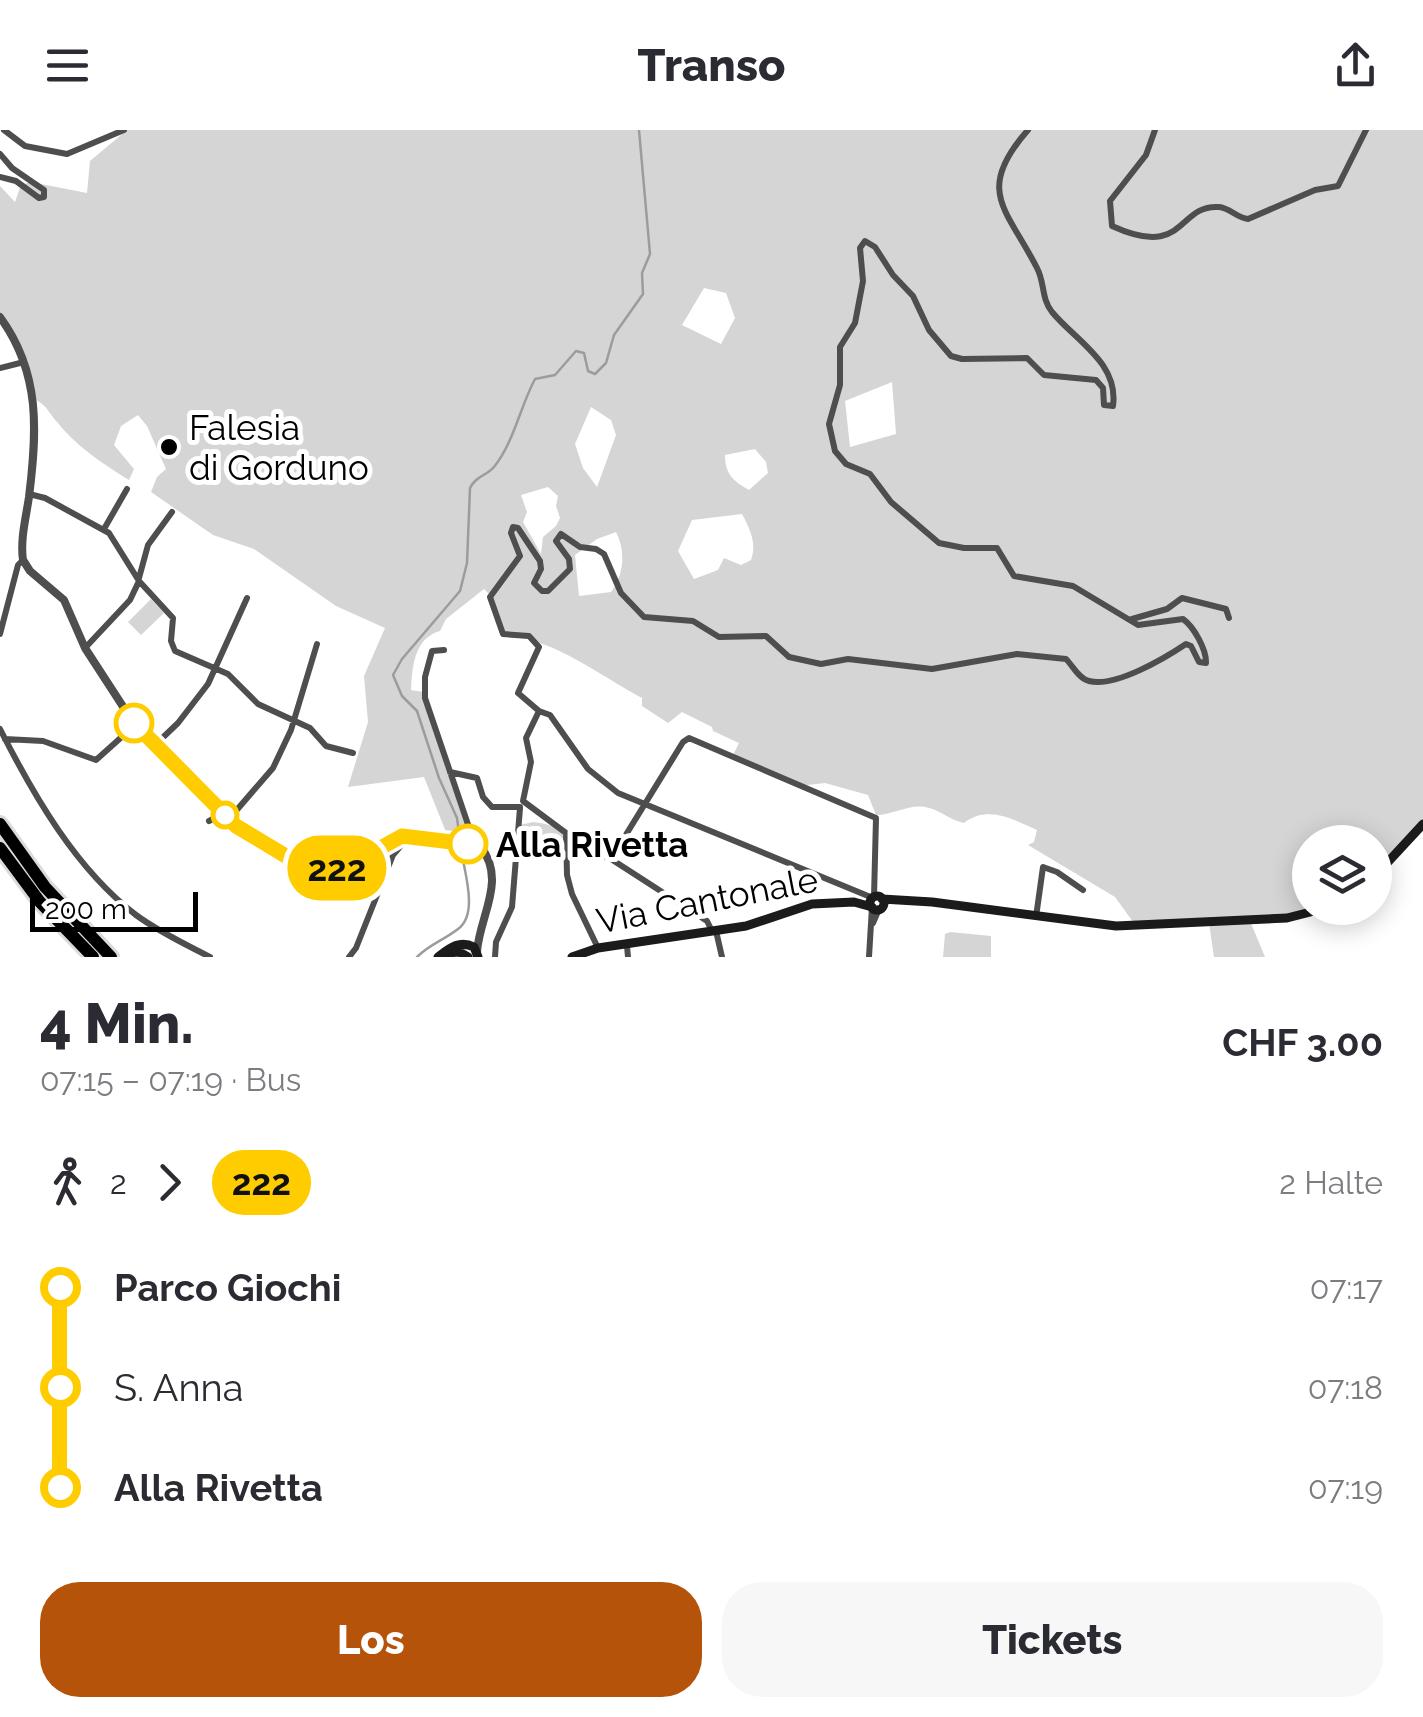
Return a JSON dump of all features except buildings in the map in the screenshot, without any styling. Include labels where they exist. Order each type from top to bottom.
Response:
[{"type":"highway","points":[[0,824],[45,887],[114,957]]},
{"type":"highway","points":[[0,848],[55,919],[94,957]]},
{"type":"main road","points":[[1392,858],[1423,824]]},
{"type":"main road","name":"Via Cantonale","points":[[572,957],[598,948],[628,952],[752,924],[812,904],[854,897],[877,903],[926,901],[1136,926],[1292,916]]},
{"type":"main road","points":[[442,955],[458,944],[476,946]]},
{"type":"main road","points":[[442,955],[476,946]]},
{"type":"street","points":[[4,130],[26,146],[67,154],[124,130]]},
{"type":"street","points":[[854,897],[602,782],[584,764],[550,714],[539,711],[518,693],[539,651],[538,643],[529,636],[503,634],[490,599],[520,556],[511,533],[514,526],[540,560],[541,569],[534,583],[542,591],[569,572],[570,562],[556,541],[561,534],[582,548],[602,552],[621,594],[639,614],[693,622],[719,638],[766,636],[789,657],[809,662],[827,664],[848,659],[932,669],[1017,654],[1064,658],[1082,678],[1094,682],[1134,672],[1186,644],[1192,646],[1199,662],[1206,663],[1191,625],[1184,618],[1141,625],[1077,588],[1014,576],[997,548],[939,543],[896,507],[870,474],[842,461],[831,441],[830,417],[840,385],[840,346],[855,322],[863,281],[860,248],[865,240],[875,247],[893,276],[913,296],[930,330],[950,356],[1027,358],[1044,374],[1096,380],[1103,388],[1104,405],[1112,406],[1112,380],[1083,339],[1047,305],[1041,276],[1000,200],[1003,161],[1028,130]]},
{"type":"street","points":[[1155,130],[1146,155],[1114,194],[1110,205],[1112,226],[1136,236],[1169,236],[1200,212],[1212,208],[1223,208],[1242,219],[1252,218],[1315,190],[1338,186],[1366,130]]},
{"type":"street","points":[[0,154],[12,168],[43,190],[44,197],[0,177]]},
{"type":"street","points":[[0,317],[25,362],[35,409],[24,560],[30,571],[64,600],[85,648],[136,725],[226,816],[299,865],[316,870],[354,864],[395,838],[410,836],[474,844],[486,853],[492,890],[476,946]]},
{"type":"street","points":[[0,368],[25,362]]},
{"type":"street","points":[[104,529],[127,488]]},
{"type":"street","points":[[29,494],[45,498],[104,529],[118,543],[139,580],[174,620],[170,641],[173,649],[233,678],[258,704],[310,728],[326,746],[353,753]]},
{"type":"street","points":[[85,648],[130,600],[148,546],[172,512]]},
{"type":"street","points":[[0,634],[18,565],[24,560]]},
{"type":"street","points":[[156,745],[178,723],[216,668],[246,598]]},
{"type":"street","points":[[1130,620],[1167,609],[1182,598],[1226,609],[1229,618]]},
{"type":"street","points":[[209,821],[226,816],[250,797],[273,768],[295,721],[318,644]]},
{"type":"street","points":[[444,650],[432,650],[424,692],[448,772],[474,834],[474,844]]},
{"type":"street","points":[[495,957],[496,942],[512,907],[522,803],[531,762],[526,738],[539,711]]},
{"type":"street","points":[[5,740],[43,740],[96,760],[136,725]]},
{"type":"street","points":[[0,729],[42,804],[107,890],[144,920],[210,957]]},
{"type":"street","points":[[611,859],[683,742],[692,738],[767,774],[876,818],[877,903],[869,957]]},
{"type":"street","points":[[448,772],[476,778],[482,797],[492,807],[522,803],[566,832],[567,875],[572,894],[598,948]]},
{"type":"street","points":[[349,957],[395,852],[410,836]]},
{"type":"street","points":[[568,844],[611,859],[707,921],[722,957]]},
{"type":"street","points":[[1036,917],[1043,867],[1083,890]]},
{"type":"shaded area","points":[[127,130],[1423,130],[1423,824],[1392,858],[1392,825],[1292,825],[1292,914],[1250,921],[1265,957],[1214,957],[1209,923],[1136,926],[1115,897],[1028,845],[1034,842],[1037,830],[1019,822],[991,814],[964,823],[919,806],[876,815],[868,795],[825,783],[799,786],[732,757],[739,743],[712,727],[682,712],[668,723],[642,706],[642,698],[575,659],[541,643],[503,634],[490,595],[484,589],[446,619],[440,631],[425,640],[412,672],[411,690],[424,692],[470,830],[465,839],[448,837],[424,777],[348,787],[368,722],[364,676],[385,628],[336,606],[254,549],[213,535],[151,492],[157,477],[166,469],[138,415],[121,426],[114,445],[134,469],[129,480],[81,447],[34,399],[32,384],[0,317],[0,186],[15,202],[21,185],[31,182],[87,193],[90,161]],"holes":[[[704,288],[726,293],[735,318],[721,344],[682,325]],[[892,382],[896,434],[850,447],[845,401]],[[591,407],[611,420],[616,435],[597,487],[583,468],[575,444]],[[755,449],[766,462],[768,473],[749,490],[731,476],[725,455]],[[548,487],[558,496],[560,518],[543,537],[541,554],[523,522],[527,512],[521,495]],[[742,514],[753,542],[751,560],[741,565],[724,558],[718,570],[694,579],[678,551],[692,520]],[[616,532],[621,547],[619,578],[611,592],[579,596],[575,555],[597,539]]]},
{"type":"shaded area","points":[[151,599],[164,613],[141,635],[128,622]]},
{"type":"shaded area","points":[[533,822],[559,830],[565,837],[563,848],[518,840],[520,825]]},
{"type":"shaded area","points":[[945,934],[991,936],[991,957],[943,957]]},
{"type":"waterway","points":[[460,841],[457,818],[417,711],[402,696],[393,675],[460,591],[467,563],[470,488],[501,457],[535,379],[555,375],[576,351],[584,353],[588,371],[595,374],[606,363],[614,335],[643,294],[642,273],[650,254],[639,130]]},
{"type":"waterway","points":[[417,957],[458,929],[468,913],[461,849]]},
{"type":"bus line","name":"222","points":[[134,723],[236,826],[304,867],[322,870],[348,866],[402,836],[468,844]]},
{"type":"place","name":"Falesia di Gorduno","points":[[169,447]]},
{"type":"place","name":"Alla Rivetta","points":[[468,844]]}]
